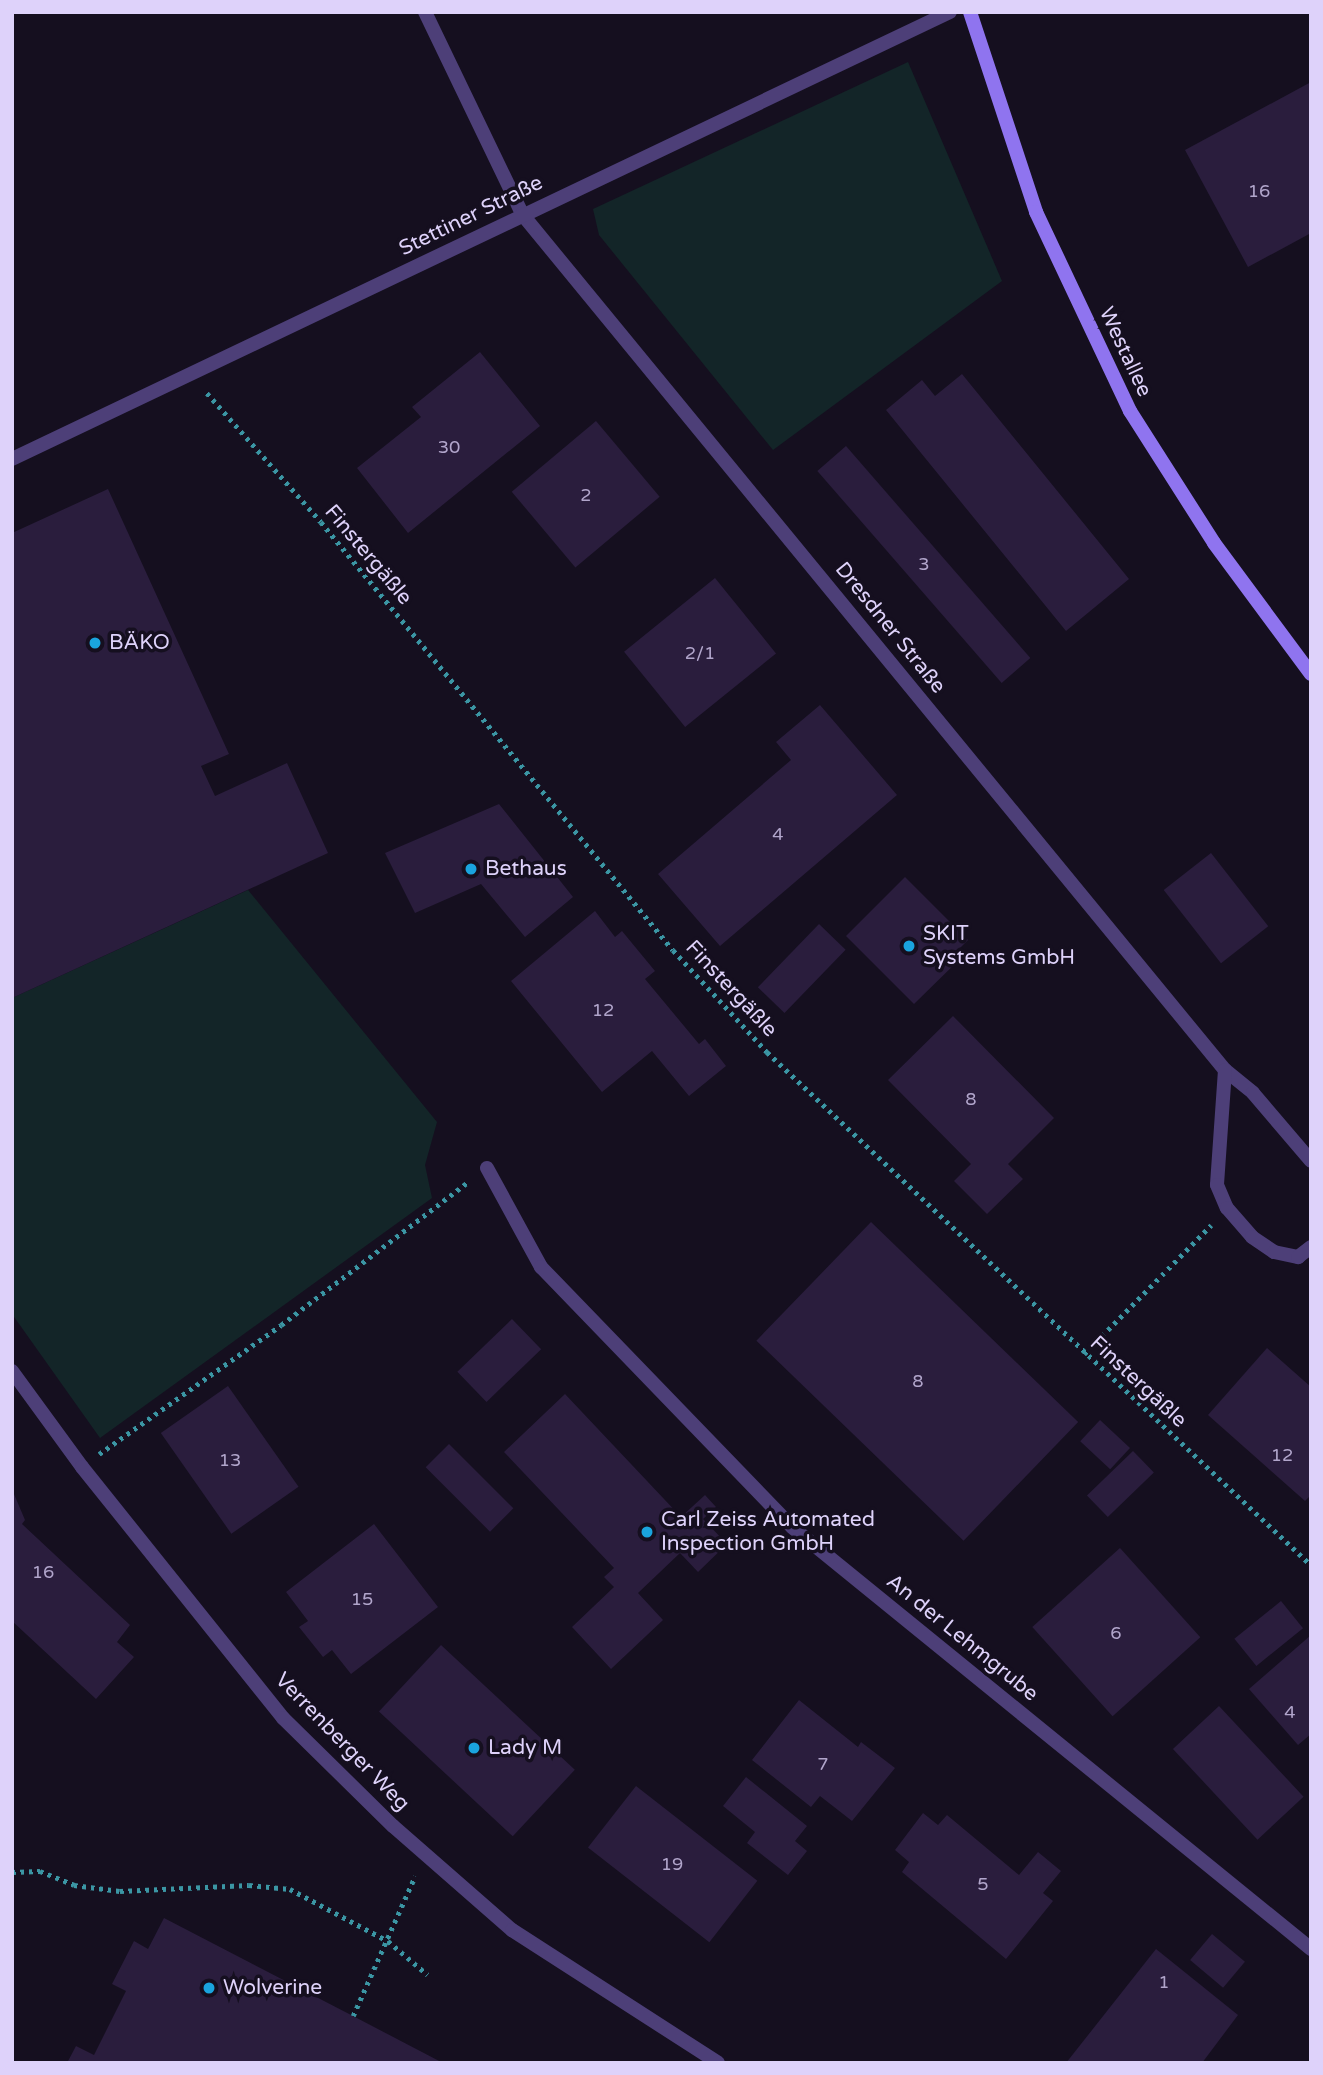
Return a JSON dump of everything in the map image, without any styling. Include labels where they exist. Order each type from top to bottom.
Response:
[{"type":"main road","name":"Westallee","points":[[970,12],[1036,212],[1130,411],[1214,543],[1311,674]]},
{"type":"street","name":"Dresdner Straße","points":[[425,12],[522,214],[1225,1069],[1253,1093],[1311,1161]]},
{"type":"street","name":"Stettiner Straße","points":[[12,459],[950,12]]},
{"type":"street","points":[[1225,1069],[1217,1185],[1227,1208],[1252,1237],[1274,1252],[1298,1257],[1311,1247]]},
{"type":"street","name":"An der Lehmgrube","points":[[487,1168],[541,1267],[792,1527],[1311,1949]]},
{"type":"street","name":"Verrenberger Weg","points":[[12,1371],[82,1466],[283,1718],[425,1854],[512,1930],[718,2063]]},
{"type":"path","name":"Finstergäßle","points":[[191,375],[321,522],[673,950],[767,1052],[962,1234],[1084,1354],[1311,1565]]},
{"type":"path","points":[[82,1466],[281,1325],[487,1168]]},
{"type":"path","points":[[1084,1354],[1227,1208]]},
{"type":"path","points":[[353,2016],[425,1854]]},
{"type":"path","points":[[12,1872],[40,1871],[74,1885],[120,1891],[249,1885],[290,1889],[388,1941],[428,1975]]},
{"type":"shaded area","points":[[908,62],[1002,281],[773,450],[599,235],[593,209]]},
{"type":"shaded area","points":[[248,890],[437,1122],[425,1165],[432,1198],[100,1438],[12,1314],[12,998]]},
{"type":"building","points":[[1311,82],[1311,233],[1248,267],[1185,150]]},
{"type":"building","points":[[480,352],[540,426],[408,533],[357,468],[421,417],[412,407]]},
{"type":"building","points":[[962,374],[1129,579],[1066,631],[886,410],[922,380],[935,396]]},
{"type":"building","points":[[596,421],[660,497],[575,568],[512,492]]},
{"type":"building","points":[[846,446],[1030,658],[1002,683],[817,471]]},
{"type":"building","name":"BÄKO","points":[[108,489],[229,754],[201,766],[215,796],[287,763],[328,853],[12,998],[12,533]]},
{"type":"building","points":[[715,578],[776,653],[685,727],[624,652]]},
{"type":"building","points":[[820,705],[897,795],[720,946],[658,874],[791,760],[776,742]]},
{"type":"building","name":"Bethaus","points":[[499,804],[573,897],[525,937],[481,884],[415,913],[385,853]]},
{"type":"building","points":[[1211,853],[1268,926],[1221,963],[1164,890]]},
{"type":"building","name":"SKIT Systems GmbH","points":[[905,877],[968,940],[956,952],[962,957],[914,1004],[846,936]]},
{"type":"building","points":[[595,911],[615,937],[622,931],[655,971],[645,979],[699,1044],[705,1039],[726,1066],[689,1096],[652,1051],[602,1092],[511,981]]},
{"type":"building","points":[[819,924],[846,950],[784,1013],[758,987]]},
{"type":"building","points":[[953,1016],[1054,1118],[1008,1164],[1023,1179],[987,1214],[954,1181],[971,1164],[888,1080]]},
{"type":"building","points":[[871,1222],[1078,1422],[964,1541],[756,1341]]},
{"type":"building","points":[[512,1319],[541,1349],[487,1402],[457,1372]]},
{"type":"building","points":[[1267,1348],[1311,1387],[1311,1495],[1305,1501],[1208,1415]]},
{"type":"building","points":[[228,1386],[299,1487],[231,1534],[161,1433]]},
{"type":"building","name":"Carl Zeiss Automated Inspection GmbH","points":[[565,1394],[681,1517],[705,1495],[716,1507],[703,1519],[727,1544],[698,1572],[680,1553],[638,1593],[663,1620],[611,1669],[572,1627],[614,1587],[604,1577],[614,1568],[504,1452]]},
{"type":"building","points":[[1100,1420],[1130,1448],[1110,1469],[1080,1441]]},
{"type":"building","points":[[449,1444],[513,1508],[490,1532],[426,1467]]},
{"type":"building","points":[[1133,1451],[1154,1473],[1108,1517],[1087,1495]]},
{"type":"building","points":[[14,1494],[25,1520],[22,1524],[130,1625],[117,1642],[134,1657],[96,1699],[12,1621]]},
{"type":"building","points":[[374,1524],[438,1607],[351,1674],[332,1650],[323,1657],[299,1627],[308,1621],[286,1592]]},
{"type":"building","points":[[1120,1548],[1200,1637],[1113,1716],[1032,1627]]},
{"type":"building","points":[[1281,1601],[1303,1628],[1256,1666],[1234,1639]]},
{"type":"building","points":[[1311,1635],[1311,1734],[1298,1745],[1249,1689]]},
{"type":"building","points":[[441,1645],[575,1770],[513,1836],[379,1712]]},
{"type":"building","points":[[799,1700],[858,1747],[861,1742],[895,1768],[852,1821],[820,1796],[811,1807],[752,1760]]},
{"type":"building","points":[[1219,1706],[1304,1797],[1257,1840],[1173,1749]]},
{"type":"building","points":[[746,1777],[807,1826],[795,1841],[807,1851],[788,1875],[747,1843],[755,1832],[723,1806]]},
{"type":"building","points":[[636,1786],[757,1881],[709,1942],[588,1847]]},
{"type":"building","points":[[923,1813],[938,1825],[947,1815],[1019,1875],[1038,1852],[1061,1871],[1043,1893],[1053,1901],[1006,1959],[902,1872],[909,1862],[895,1850]]},
{"type":"building","name":"Wolverine","points":[[164,1918],[443,2063],[67,2063],[76,2046],[94,2055],[126,1991],[112,1984],[134,1941],[148,1949]]},
{"type":"building","points":[[1212,1934],[1245,1962],[1223,1988],[1190,1960]]},
{"type":"building","points":[[1156,1949],[1238,2015],[1202,2063],[1066,2063]]},
{"type":"place","name":"BÄKO","points":[[95,643]]},
{"type":"place","name":"Bethaus","points":[[471,869]]},
{"type":"place","name":"SKIT Systems GmbH","points":[[909,946]]},
{"type":"place","name":"Carl Zeiss Automated Inspection GmbH","points":[[647,1532]]},
{"type":"place","name":"Lady M","points":[[474,1748]]},
{"type":"place","name":"Wolverine","points":[[209,1988]]}]
